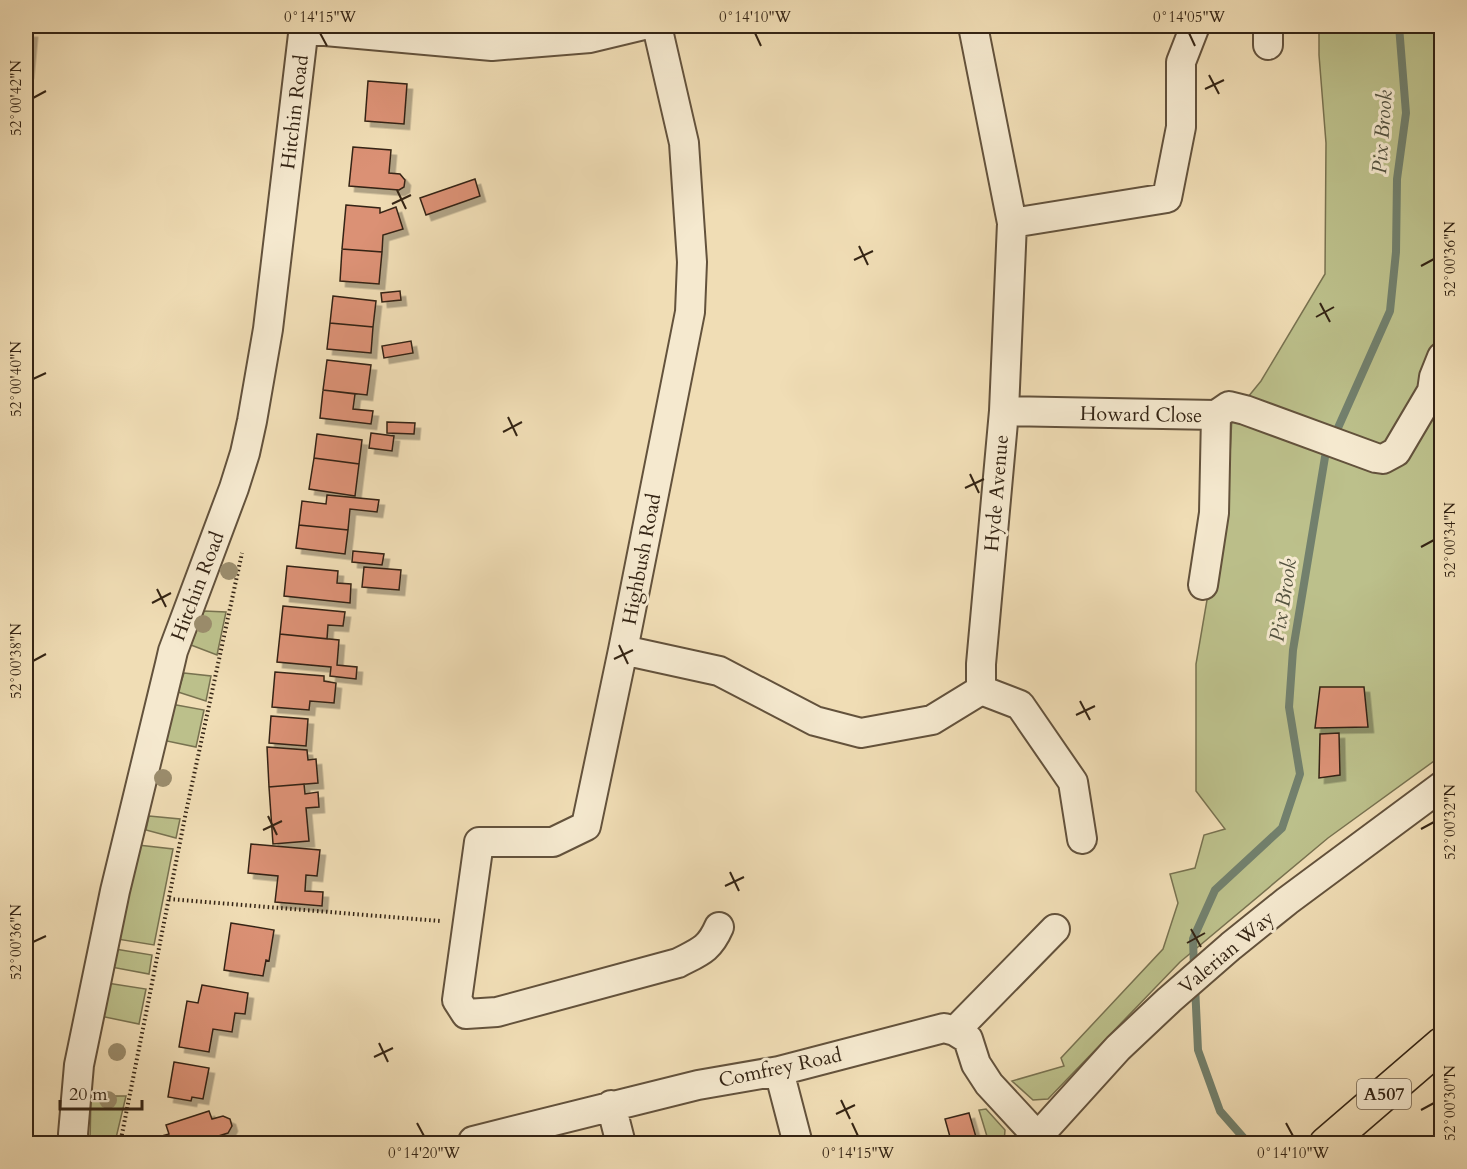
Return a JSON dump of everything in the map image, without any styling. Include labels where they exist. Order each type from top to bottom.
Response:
[{"type":"main road","name":"A507","points":[[1326,1143],[1442,1044]]},
{"type":"street","points":[[304,27],[492,46],[590,38],[640,26]]},
{"type":"street","name":"Highbush Road","points":[[657,26],[684,143],[692,262],[690,312],[623,650],[586,826],[553,842],[479,842],[457,1000],[466,1014],[497,1012],[678,963],[704,949],[713,940],[719,927]]},
{"type":"street","name":"Hyde Avenue","points":[[973,26],[1012,223],[1004,411],[981,664],[981,690]]},
{"type":"street","points":[[1012,223],[1167,198],[1181,127],[1181,62],[1195,26]]},
{"type":"street","name":"Hitchin Road","points":[[74,1143],[79,1065],[115,891],[167,674],[173,651],[234,488],[252,421],[268,329],[304,27]]},
{"type":"street","points":[[1216,415],[1229,406],[1245,410],[1383,459],[1396,452],[1437,388],[1434,377],[1442,357]]},
{"type":"street","name":"Howard Close","points":[[1004,411],[1216,415],[1214,513],[1203,585]]},
{"type":"street","points":[[623,650],[719,671],[815,721],[861,733],[932,720],[981,690],[1020,705],[1073,782],[1082,839]]},
{"type":"street","name":"Valerian Way","points":[[1035,1140],[1118,1048],[1231,946],[1287,901],[1442,786]]},
{"type":"street","points":[[1035,1140],[989,1084],[976,1064],[968,1040],[955,1031],[1055,929]]},
{"type":"street","name":"Comfrey Road","points":[[473,1143],[473,1141],[698,1084],[779,1071],[944,1028],[955,1031]]},
{"type":"street","points":[[779,1071],[798,1143]]},
{"type":"street","points":[[611,1105],[621,1143]]},
{"type":"path","points":[[120,1143],[169,899],[468,923]]},
{"type":"green space","points":[[1319,26],[1441,26],[1441,337],[1395,439],[1379,447],[1248,397],[1261,381],[1325,274],[1326,143]]},
{"type":"green space","points":[[1441,397],[1441,756],[1328,838],[1180,962],[1048,1099],[1033,1100],[1012,1081],[1064,1066],[1061,1058],[1163,949],[1178,903],[1170,874],[1195,868],[1204,835],[1225,829],[1196,791],[1196,664],[1208,594],[1227,510],[1232,417],[1374,468]]},
{"type":"green space","points":[[204,611],[226,612],[217,655],[191,645]]},
{"type":"green space","points":[[184,673],[211,676],[206,701],[178,692]]},
{"type":"green space","points":[[171,704],[204,710],[196,747],[162,740]]},
{"type":"green space","points":[[149,816],[180,819],[176,838],[146,830]]},
{"type":"green space","points":[[138,845],[173,849],[154,945],[117,939]]},
{"type":"green space","points":[[115,949],[152,955],[149,974],[111,967]]},
{"type":"green space","points":[[107,983],[146,989],[139,1024],[100,1016]]},
{"type":"green space","points":[[91,1096],[126,1096],[116,1138],[90,1143]]},
{"type":"green space","points":[[986,1109],[1005,1130],[1004,1143],[989,1143],[979,1110]]},
{"type":"building","points":[[26,32],[32,32],[30,53],[26,52]]},
{"type":"building","points":[[26,52],[30,53],[28,73],[26,73]]},
{"type":"building","points":[[368,81],[407,84],[404,124],[365,121]]},
{"type":"building","points":[[353,147],[391,150],[389,173],[400,174],[405,180],[404,187],[399,190],[349,186]]},
{"type":"building","points":[[475,179],[480,196],[426,215],[420,198]]},
{"type":"building","points":[[346,205],[380,208],[380,213],[396,207],[403,229],[383,235],[382,252],[342,249]]},
{"type":"building","points":[[342,249],[382,252],[379,284],[340,281]]},
{"type":"building","points":[[400,291],[401,300],[382,302],[381,293]]},
{"type":"building","points":[[333,296],[376,301],[373,327],[330,323]]},
{"type":"building","points":[[330,323],[373,327],[371,353],[327,349]]},
{"type":"building","points":[[411,341],[413,353],[384,358],[382,346]]},
{"type":"building","points":[[327,360],[371,365],[367,395],[323,390]]},
{"type":"building","points":[[323,390],[355,394],[353,409],[373,411],[371,424],[320,418]]},
{"type":"building","points":[[387,422],[415,423],[414,434],[387,433]]},
{"type":"building","points":[[371,433],[394,436],[392,451],[369,448]]},
{"type":"building","points":[[317,434],[362,440],[359,464],[314,458]]},
{"type":"building","points":[[314,458],[359,464],[355,496],[309,489]]},
{"type":"building","points":[[327,495],[379,500],[377,512],[350,509],[348,530],[299,525],[302,501],[326,504]]},
{"type":"building","points":[[299,525],[348,530],[345,554],[296,548]]},
{"type":"building","points":[[353,551],[384,554],[382,565],[352,562]]},
{"type":"building","points":[[287,566],[338,571],[337,583],[351,584],[350,603],[284,596]]},
{"type":"building","points":[[364,567],[401,570],[399,590],[362,587]]},
{"type":"building","points":[[283,606],[345,612],[343,626],[328,625],[327,639],[280,634]]},
{"type":"building","points":[[280,634],[339,640],[337,665],[357,667],[356,679],[330,676],[331,667],[277,662]]},
{"type":"building","points":[[275,672],[324,676],[324,681],[336,683],[334,703],[310,701],[309,710],[272,707]]},
{"type":"building","points":[[1320,687],[1364,687],[1368,727],[1315,728]]},
{"type":"building","points":[[271,716],[308,719],[306,746],[269,743]]},
{"type":"building","points":[[1339,733],[1340,775],[1319,778],[1320,734]]},
{"type":"building","points":[[267,747],[307,750],[308,760],[316,759],[318,783],[269,787]]},
{"type":"building","points":[[304,784],[305,794],[318,792],[319,807],[306,808],[309,841],[273,844],[269,787]]},
{"type":"building","points":[[251,844],[320,850],[317,876],[306,875],[305,891],[323,892],[322,906],[275,902],[278,876],[248,873]]},
{"type":"building","points":[[231,923],[274,930],[269,961],[266,960],[263,976],[224,970]]},
{"type":"building","points":[[202,985],[248,993],[245,1014],[235,1013],[232,1032],[213,1029],[209,1052],[179,1047],[187,1001],[198,1003]]},
{"type":"building","points":[[174,1062],[209,1068],[203,1099],[192,1097],[191,1101],[168,1097]]},
{"type":"building","points":[[209,1111],[212,1119],[223,1116],[230,1119],[232,1126],[228,1133],[193,1144],[159,1144],[158,1137],[169,1134],[166,1125]]},
{"type":"building","points":[[969,1113],[978,1144],[952,1144],[945,1119]]},
{"type":"waterway","name":"Pix Brook","points":[[1194,969],[1193,939],[1215,890],[1282,828],[1300,774],[1289,707],[1293,650],[1325,457],[1390,311],[1396,252],[1397,179],[1406,113],[1399,26]]},
{"type":"waterway","name":"Pix Brook","points":[[1195,985],[1198,1050],[1220,1111],[1249,1144]]}]
